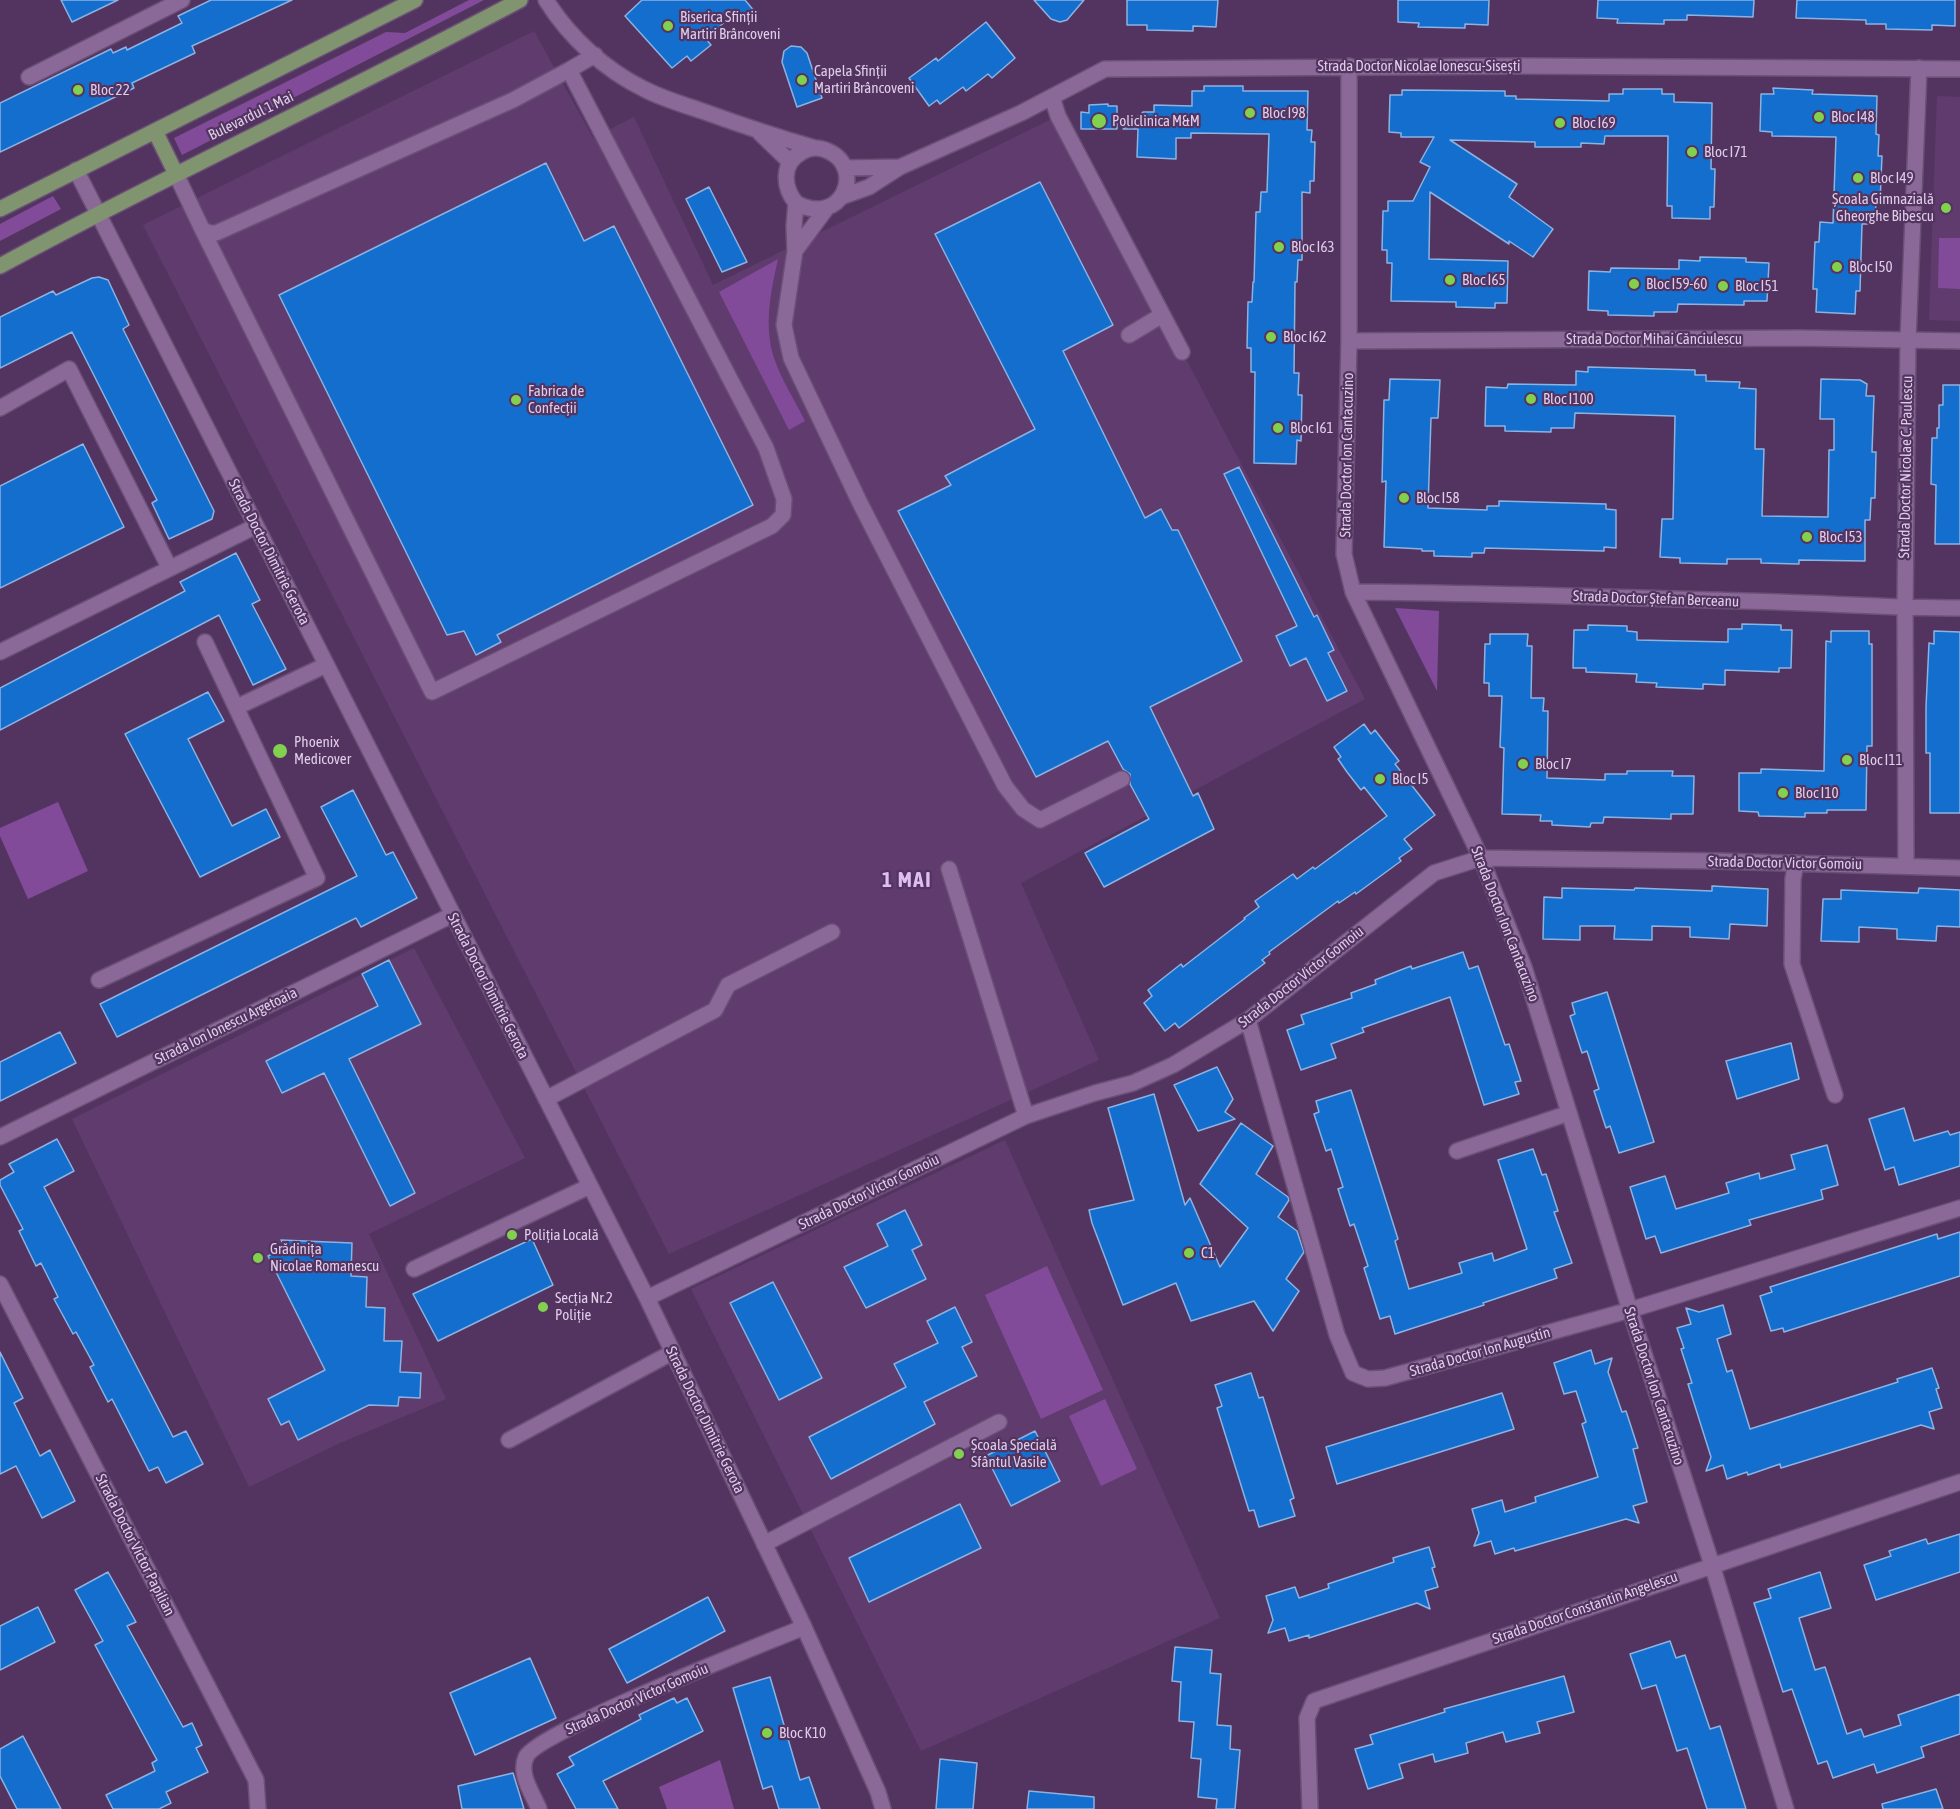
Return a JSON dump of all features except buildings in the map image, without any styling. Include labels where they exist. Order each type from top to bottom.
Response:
[{"type":"main road","name":"Bulevardul 1 Mai","points":[[0,210],[415,0]]},
{"type":"main road","name":"Bulevardul 1 Mai","points":[[0,266],[97,214],[520,0]]},
{"type":"main road","points":[[155,131],[176,174]]},
{"type":"street","points":[[29,77],[182,0]]},
{"type":"street","points":[[546,0],[574,37],[610,69],[645,90],[758,131],[824,149],[841,160],[847,178],[842,197],[826,209],[795,251]]},
{"type":"street","points":[[202,230],[216,233],[513,100],[595,55]]},
{"type":"street","name":"Strada Doctor Nicolae Ionescu-Sisești","points":[[842,197],[869,187],[900,167],[1021,113],[1105,69],[1349,66],[1960,69]]},
{"type":"street","name":"Strada Doctor Ion Cantacuzino","points":[[1349,66],[1349,341],[1344,554],[1353,592],[1481,858],[1524,967],[1712,1565],[1786,1809]]},
{"type":"street","name":"Strada Doctor Nicolae C. Paulescu","points":[[1906,866],[1905,608],[1908,340],[1919,68]]},
{"type":"street","points":[[176,174],[432,692],[772,526],[783,515],[784,499],[766,448],[569,70]]},
{"type":"street","points":[[1052,97],[1058,116],[1182,352]]},
{"type":"street","points":[[758,131],[790,162]]},
{"type":"street","points":[[815,148],[805,150],[790,162],[785,184],[796,203],[806,208],[826,209]]},
{"type":"street","name":"Strada Doctor Nicolae Ionescu-Sisești","points":[[845,168],[900,167]]},
{"type":"street","name":"Strada Doctor Dimitrie Gerota","points":[[76,170],[673,1352],[804,1627],[878,1792],[883,1809]]},
{"type":"street","points":[[796,203],[795,251],[784,325],[791,358],[860,503],[1005,786],[1023,809],[1040,820],[1122,779]]},
{"type":"street","points":[[1129,335],[1162,315]]},
{"type":"street","name":"Strada Doctor Mihai Cănciulescu","points":[[1349,341],[1799,338],[1960,341]]},
{"type":"street","points":[[0,408],[69,369],[169,567]]},
{"type":"street","points":[[0,652],[255,526]]},
{"type":"street","name":"Strada Doctor Ștefan Berceanu","points":[[1353,592],[1960,608]]},
{"type":"street","points":[[99,980],[317,878],[205,642]]},
{"type":"street","points":[[237,707],[326,665]]},
{"type":"street","name":"Strada Doctor Victor Gomoiu","points":[[646,1298],[1026,1116],[1133,1083],[1173,1065],[1248,1020],[1434,873],[1481,858],[1960,868]]},
{"type":"street","points":[[1796,863],[1793,879],[1792,964],[1835,1095]]},
{"type":"street","points":[[950,869],[1026,1116]]},
{"type":"street","name":"Strada Ion Ionescu Argetoaia","points":[[0,1137],[453,915]]},
{"type":"street","points":[[546,1099],[715,1010],[728,985],[832,932]]},
{"type":"street","name":"Strada Doctor Ion Augustin","points":[[1248,1020],[1337,1335],[1353,1373],[1368,1380],[1385,1378],[1630,1310],[1960,1208]]},
{"type":"street","points":[[1457,1151],[1569,1113]]},
{"type":"street","points":[[414,1269],[590,1186]]},
{"type":"street","name":"Strada Doctor Victor Papilian","points":[[0,1284],[256,1780],[258,1809]]},
{"type":"street","points":[[509,1440],[673,1352]]},
{"type":"street","points":[[764,1544],[999,1422]]},
{"type":"street","name":"Strada Doctor Constantin Angelescu","points":[[1310,1809],[1307,1718],[1314,1701],[1960,1482]]},
{"type":"street","name":"Strada Doctor Victor Gomoiu","points":[[539,1809],[524,1776],[526,1757],[538,1745],[589,1718],[804,1627]]},
{"type":"shaded area","points":[[469,0],[484,0],[182,155],[174,138],[386,32],[405,33]]},
{"type":"shaded area","points":[[534,31],[593,138],[634,117],[713,285],[1058,116],[1365,699],[1021,883],[1099,1060],[669,1254],[143,225]]},
{"type":"shaded area","name":"Școala Gimnazială Gheorghe Bibescu","points":[[1937,96],[1960,97],[1960,321],[1929,320]]},
{"type":"shaded area","points":[[53,196],[61,209],[0,241],[0,224]]},
{"type":"shaded area","points":[[1939,238],[1960,238],[1960,289],[1938,288]]},
{"type":"shaded area","points":[[778,259],[769,310],[770,341],[779,372],[805,421],[789,430],[719,292]]},
{"type":"shaded area","points":[[1395,608],[1439,611],[1437,691]]},
{"type":"shaded area","points":[[58,802],[88,871],[28,899],[0,836],[0,828]]},
{"type":"shaded area","points":[[414,948],[525,1158],[369,1234],[446,1399],[340,1443],[249,1487],[72,1119]]},
{"type":"shaded area","name":"Școala Specială Sfântul Vasile","points":[[1005,1140],[1220,1618],[921,1751],[691,1289]]},
{"type":"shaded area","points":[[1047,1266],[1103,1390],[1041,1419],[985,1295]]},
{"type":"shaded area","points":[[1105,1399],[1137,1469],[1101,1486],[1069,1416]]},
{"type":"shaded area","points":[[720,1760],[734,1809],[667,1809],[659,1787]]},
{"type":"place","name":"Biserica Sfinții Martiri Brâncoveni","points":[[668,26]]},
{"type":"place","name":"Capela Sfinții Martiri Brâncoveni","points":[[802,80]]},
{"type":"place","name":"Bloc 22","points":[[78,90]]},
{"type":"place","name":"Bloc I98","points":[[1250,113]]},
{"type":"place","name":"Bloc I48","points":[[1819,117]]},
{"type":"place","name":"Policlinica M&M","points":[[1099,121]]},
{"type":"place","name":"Bloc I69","points":[[1560,123]]},
{"type":"place","name":"Bloc I71","points":[[1692,152]]},
{"type":"place","name":"Bloc I49","points":[[1858,178]]},
{"type":"place","name":"Școala Gimnazială Gheorghe Bibescu","points":[[1946,208]]},
{"type":"place","name":"Bloc I63","points":[[1279,247]]},
{"type":"place","name":"Bloc I50","points":[[1837,267]]},
{"type":"place","name":"Bloc I65","points":[[1450,280]]},
{"type":"place","name":"Bloc I59-60","points":[[1634,284]]},
{"type":"place","name":"Bloc I51","points":[[1723,286]]},
{"type":"place","name":"Bloc I62","points":[[1271,337]]},
{"type":"place","name":"Bloc I100","points":[[1531,399]]},
{"type":"place","name":"Fabrica de Confecții","points":[[516,400]]},
{"type":"place","name":"Bloc I61","points":[[1278,428]]},
{"type":"place","name":"Bloc I58","points":[[1404,498]]},
{"type":"place","name":"Bloc I53","points":[[1807,537]]},
{"type":"place","name":"Phoenix Medicover","points":[[280,751]]},
{"type":"place","name":"Bloc I11","points":[[1847,760]]},
{"type":"place","name":"Bloc I7","points":[[1523,764]]},
{"type":"place","name":"Bloc I5","points":[[1380,779]]},
{"type":"place","name":"Bloc I10","points":[[1783,793]]},
{"type":"place","name":"Poliția Locală","points":[[512,1235]]},
{"type":"place","name":"C1","points":[[1189,1253]]},
{"type":"place","name":"Grădinița Nicolae Romanescu","points":[[258,1258]]},
{"type":"place","name":"Secția Nr.2 Poliție","points":[[543,1307]]},
{"type":"place","name":"Școala Specială Sfântul Vasile","points":[[959,1454]]},
{"type":"place","name":"Bloc K10","points":[[767,1733]]},
{"type":"district","name":"1 MAI","points":[[907,880]]}]
